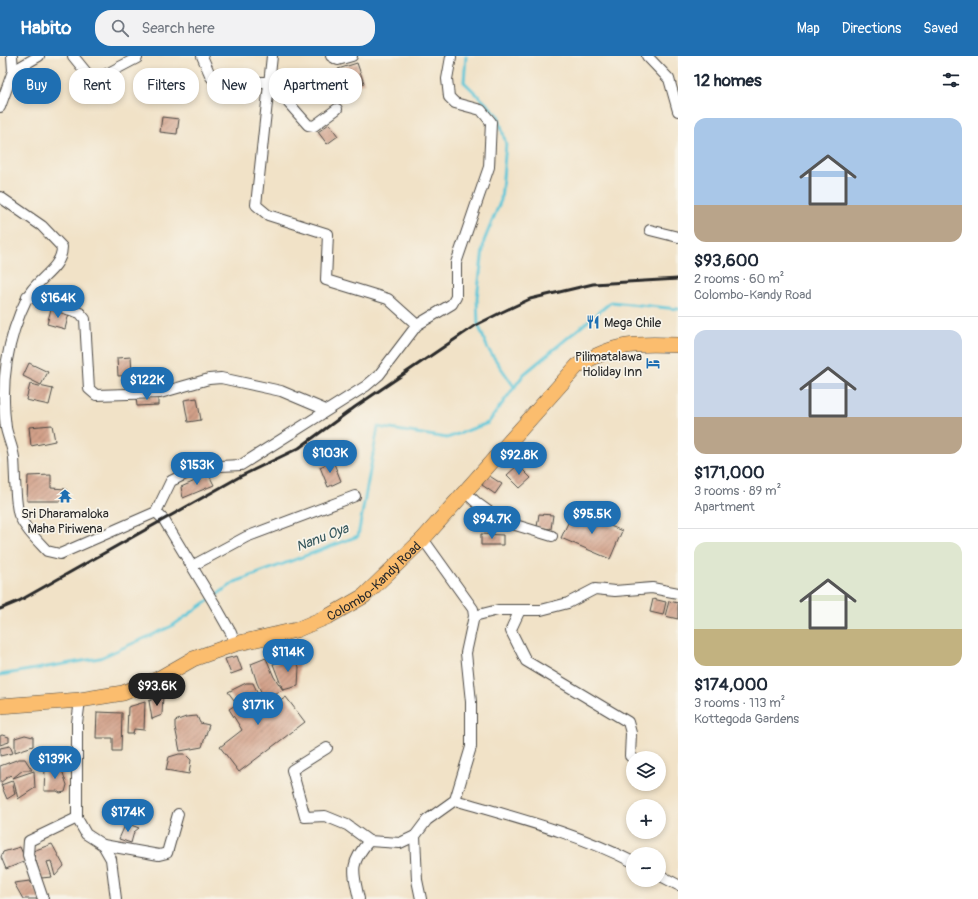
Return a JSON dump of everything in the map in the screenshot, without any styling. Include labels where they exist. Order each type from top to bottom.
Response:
[{"type":"highway","name":"Colombo-Kandy Road","points":[[0,706],[80,700],[123,693],[158,679],[193,659],[234,644],[296,630],[330,616],[364,596],[423,538],[577,366],[600,352],[622,346],[644,343],[678,345]]},
{"type":"street","points":[[12,56],[13,68]]},
{"type":"street","points":[[18,68],[39,56]]},
{"type":"street","points":[[73,56],[90,77],[99,78],[137,58]]},
{"type":"street","points":[[202,56],[210,77],[216,82],[269,82]]},
{"type":"street","points":[[271,68],[272,56]]},
{"type":"street","points":[[331,56],[338,60],[352,56]]},
{"type":"street","points":[[647,56],[668,79],[678,111]]},
{"type":"street","points":[[0,198],[42,226],[62,247],[62,255],[56,265],[27,296],[13,335],[7,360],[4,399],[6,430],[14,454],[18,514],[25,526],[47,551],[60,554],[156,512],[171,481],[200,467],[241,465],[366,386],[379,375],[417,325],[452,304],[456,296],[456,263],[489,167],[491,122],[481,110],[455,103],[449,97],[447,79],[451,57]]},
{"type":"street","points":[[0,107],[12,74]]},
{"type":"street","points":[[269,91],[256,206],[268,215],[328,234],[326,280],[388,299],[417,325]]},
{"type":"street","points":[[289,104],[308,126],[314,126],[337,109]]},
{"type":"street","points":[[650,230],[678,237]]},
{"type":"street","points":[[27,296],[80,313],[85,319],[89,389],[96,395],[160,393],[208,379],[221,378],[282,391],[326,410]]},
{"type":"street","points":[[465,492],[477,504],[502,521],[552,536]]},
{"type":"street","points":[[192,566],[246,537],[355,496]]},
{"type":"street","points":[[156,512],[164,520],[204,585],[231,633],[234,644]]},
{"type":"street","points":[[326,748],[292,770],[305,817],[325,816],[347,825],[369,841],[400,843],[415,836],[427,820],[455,800],[471,747],[471,702],[466,653],[474,616],[473,609],[423,538]]},
{"type":"street","points":[[474,616],[498,610],[541,610],[568,603],[595,589],[615,591],[652,588],[678,593]]},
{"type":"street","points":[[520,610],[511,631],[526,661],[628,722],[631,733],[630,751]]},
{"type":"street","points":[[80,700],[77,723],[77,818],[86,834],[103,845],[159,855],[167,853],[178,814]]},
{"type":"street","points":[[455,800],[578,836],[626,858]]},
{"type":"street","points":[[43,899],[28,855],[29,841],[77,818]]},
{"type":"street","points":[[415,836],[417,880],[421,899]]},
{"type":"street","points":[[359,899],[353,876],[358,854],[369,841]]},
{"type":"street","points":[[103,845],[111,859],[116,899]]},
{"type":"street","points":[[666,879],[678,885]]},
{"type":"building","points":[[357,63],[359,68],[341,68]]},
{"type":"building","points":[[162,117],[179,119],[177,134],[160,132]]},
{"type":"building","points":[[329,124],[338,136],[327,144],[318,132]]},
{"type":"building","points":[[51,309],[69,313],[65,329],[47,324]]},
{"type":"building","points":[[131,357],[132,375],[118,376],[117,358]]},
{"type":"building","points":[[29,363],[48,372],[41,385],[23,376]]},
{"type":"building","points":[[30,384],[53,389],[49,405],[26,400]]},
{"type":"building","points":[[158,396],[158,405],[137,406],[136,398]]},
{"type":"building","points":[[197,398],[201,420],[188,422],[184,400]]},
{"type":"building","points":[[52,425],[55,441],[31,446],[29,427]]},
{"type":"building","points":[[333,461],[341,481],[328,487],[320,467]]},
{"type":"building","points":[[518,465],[531,478],[520,488],[507,475]]},
{"type":"building","points":[[51,475],[51,488],[66,489],[65,501],[27,501],[28,476]]},
{"type":"building","points":[[209,475],[214,485],[183,498],[181,487]]},
{"type":"building","points":[[488,475],[502,484],[495,494],[482,485]]},
{"type":"building","points":[[574,510],[622,531],[610,559],[561,538]]},
{"type":"building","points":[[539,514],[553,515],[551,529],[537,527]]},
{"type":"building","points":[[481,534],[503,535],[503,545],[481,545]]},
{"type":"building","points":[[653,599],[666,602],[663,615],[650,612]]},
{"type":"building","points":[[669,601],[678,603],[678,619],[665,616]]},
{"type":"building","points":[[294,655],[299,667],[298,686],[283,690],[273,664]]},
{"type":"building","points":[[237,656],[242,670],[231,674],[225,659]]},
{"type":"building","points":[[266,658],[274,677],[283,690],[264,698],[251,664]]},
{"type":"building","points":[[246,683],[253,683],[263,704],[268,710],[286,697],[305,722],[239,772],[220,747],[242,730],[229,709],[237,704],[228,692]]},
{"type":"building","points":[[163,694],[162,715],[152,719],[149,701]]},
{"type":"building","points":[[145,702],[144,730],[134,729],[133,734],[127,734],[128,707]]},
{"type":"building","points":[[97,712],[122,713],[121,751],[113,751],[113,738],[96,738]]},
{"type":"building","points":[[197,716],[200,723],[209,725],[202,747],[180,751],[175,721],[186,717]]},
{"type":"building","points":[[2,735],[9,737],[9,742],[0,745],[0,736]]},
{"type":"building","points":[[25,735],[33,737],[33,746],[15,752],[15,738]]},
{"type":"building","points":[[10,746],[13,753],[0,756],[0,748]]},
{"type":"building","points":[[185,754],[191,760],[189,774],[166,770],[169,757]]},
{"type":"building","points":[[19,759],[25,759],[32,770],[23,770],[13,778],[10,775],[0,783],[0,766]]},
{"type":"building","points":[[54,766],[62,770],[67,785],[65,792],[60,793],[57,791],[44,791],[45,769]]},
{"type":"building","points":[[34,771],[35,788],[18,799],[13,778]]},
{"type":"building","points":[[12,781],[15,794],[7,799],[1,785]]},
{"type":"building","points":[[126,823],[139,828],[134,832],[131,843],[119,839]]},
{"type":"building","points":[[52,844],[64,866],[55,876],[51,861],[47,862],[52,877],[41,878],[33,851]]},
{"type":"building","points":[[20,847],[26,861],[6,869],[1,857],[3,852]]},
{"type":"building","points":[[30,881],[40,899],[23,899],[14,883]]},
{"type":"waterway","points":[[466,56],[464,82],[498,115],[506,144],[501,200],[484,241],[477,298],[478,324],[488,349],[515,388]]},
{"type":"waterway","name":"Nanu Oya","points":[[0,675],[100,658],[172,626],[235,582],[358,536],[378,427],[447,438],[488,423],[524,374],[611,302],[678,309]]},
{"type":"railway","points":[[0,609],[19,601],[241,476],[299,448],[355,407],[476,325],[502,312],[530,299],[593,284],[678,279]]},
{"type":"place","name":"Mega Chile","points":[[593,322]]},
{"type":"place","name":"Pilimatalawa Holiday Inn","points":[[653,363]]},
{"type":"place","name":"Sri Dharamaloka Maha Piriwena","points":[[65,496]]}]
